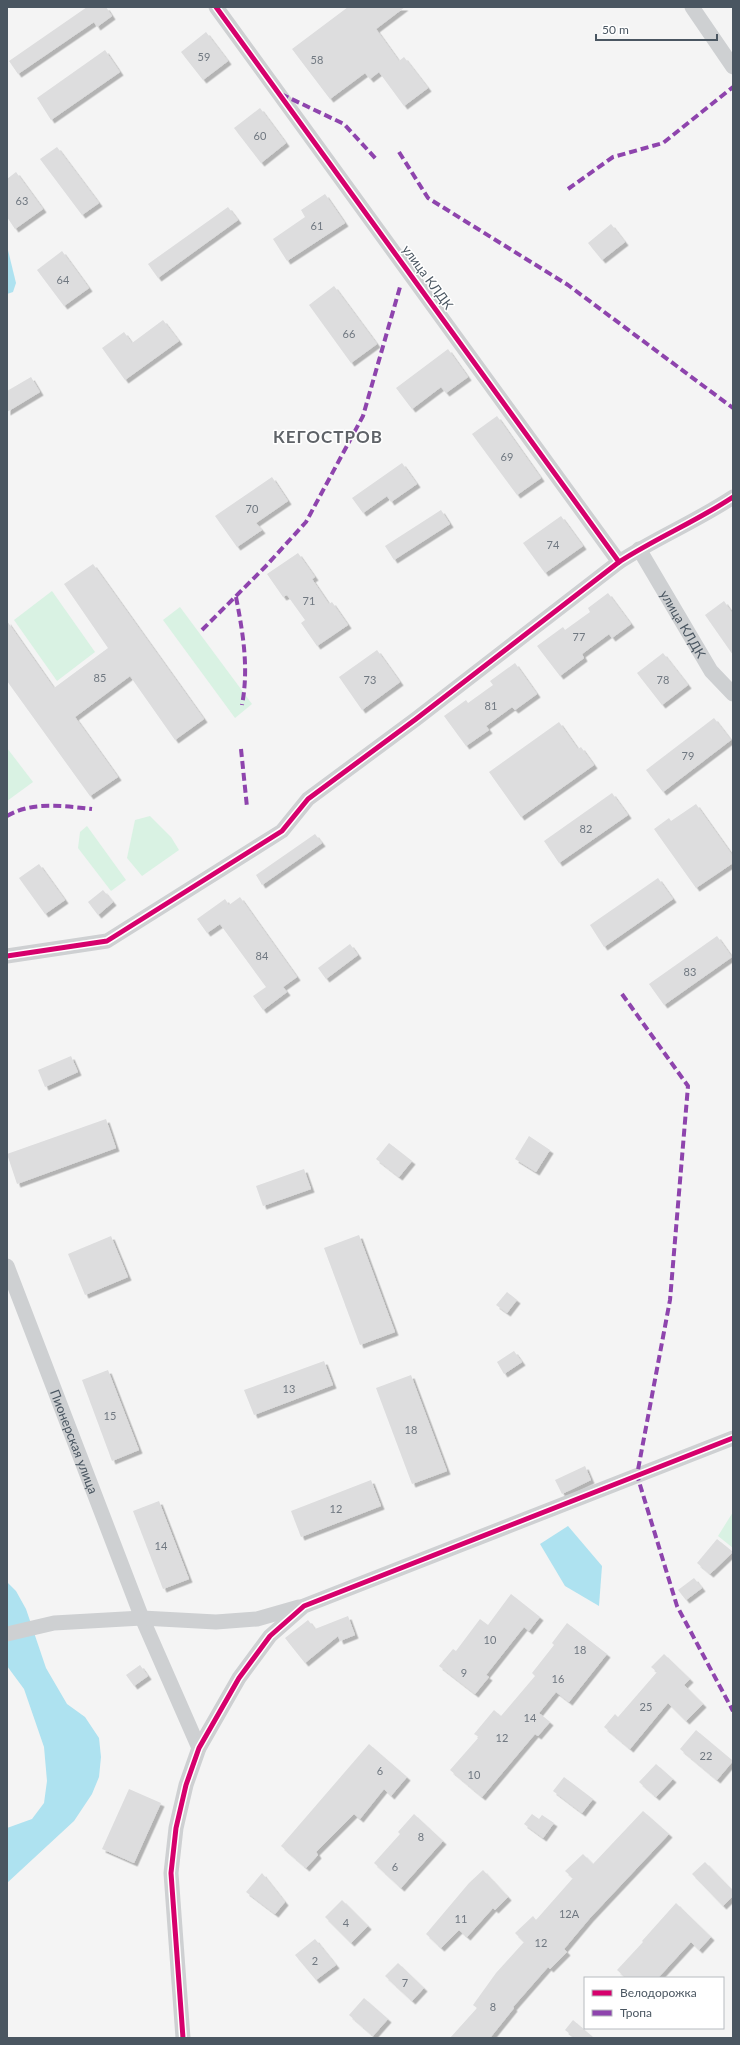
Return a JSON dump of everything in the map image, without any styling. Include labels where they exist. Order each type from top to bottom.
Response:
[{"type":"street","name":"улица КЛДК","points":[[216,7],[619,562]]},
{"type":"street","points":[[692,7],[733,67]]},
{"type":"street","points":[[7,956],[107,941],[282,831],[308,799],[416,719],[619,562],[639,549],[713,510],[733,496]]},
{"type":"street","name":"улица КЛДК","points":[[639,549],[712,671],[733,694]]},
{"type":"street","name":"Пионерская улица","points":[[7,1266],[142,1618],[199,1748]]},
{"type":"street","points":[[7,1634],[54,1624],[142,1618],[223,1622],[257,1619],[304,1606],[733,1438]]},
{"type":"street","points":[[183,2038],[171,1873],[176,1828],[186,1785],[199,1748],[239,1678],[266,1642],[304,1606]]},
{"type":"green space","points":[[52,591],[95,652],[57,681],[14,620]]},
{"type":"green space","points":[[180,607],[252,704],[235,718],[163,620]]},
{"type":"green space","points":[[7,748],[33,782],[7,801]]},
{"type":"green space","points":[[150,816],[171,837],[179,850],[142,876],[127,858],[135,820]]},
{"type":"green space","points":[[87,826],[126,880],[111,891],[78,848],[80,832]]},
{"type":"green space","points":[[733,1512],[733,1548],[718,1536]]},
{"type":"water","points":[[7,246],[16,283],[13,292],[7,294]]},
{"type":"water","points":[[568,1526],[602,1566],[599,1606],[565,1586],[540,1544]]},
{"type":"water","points":[[7,1582],[16,1591],[26,1609],[46,1668],[67,1704],[85,1717],[99,1738],[101,1757],[99,1777],[92,1794],[74,1821],[7,1883],[7,1828],[32,1819],[44,1803],[47,1781],[44,1747],[24,1689],[7,1666]]},
{"type":"building","points":[[87,7],[106,7],[112,16],[97,27],[94,22],[18,74],[9,61]]},
{"type":"building","points":[[348,7],[405,7],[376,29],[399,61],[404,57],[428,88],[404,106],[379,72],[370,79],[365,73],[330,99],[292,49]]},
{"type":"building","points":[[206,32],[228,61],[203,80],[181,52]]},
{"type":"building","points":[[105,50],[120,72],[51,120],[37,98]]},
{"type":"building","points":[[260,108],[286,143],[261,163],[234,128]]},
{"type":"building","points":[[57,147],[99,203],[82,215],[40,159]]},
{"type":"building","points":[[16,172],[43,209],[15,229],[7,217],[7,179]]},
{"type":"building","points":[[325,194],[345,223],[287,261],[273,239],[305,217],[301,210]]},
{"type":"building","points":[[228,207],[238,220],[158,278],[148,264]]},
{"type":"building","points":[[611,224],[625,242],[602,260],[588,243]]},
{"type":"building","points":[[62,251],[89,288],[64,306],[37,270]]},
{"type":"building","points":[[334,286],[377,344],[351,363],[309,305]]},
{"type":"building","points":[[163,320],[179,341],[125,380],[102,348],[124,332],[132,343]]},
{"type":"building","points":[[448,349],[468,377],[446,393],[441,387],[412,409],[396,388]]},
{"type":"building","points":[[31,377],[40,392],[7,412],[7,391]]},
{"type":"building","points":[[497,416],[541,478],[517,495],[472,434]]},
{"type":"building","points":[[402,463],[417,484],[391,502],[387,496],[363,513],[352,498]]},
{"type":"building","points":[[272,477],[288,501],[256,523],[262,530],[237,547],[215,516]]},
{"type":"building","points":[[441,510],[450,524],[394,560],[385,546]]},
{"type":"building","points":[[561,516],[583,546],[545,573],[523,543]]},
{"type":"building","points":[[298,553],[315,577],[312,579],[329,604],[332,602],[348,625],[317,646],[301,623],[305,620],[287,595],[283,597],[267,574]]},
{"type":"building","points":[[93,564],[204,719],[175,740],[130,676],[75,717],[118,777],[90,796],[7,681],[7,621],[54,688],[108,648],[64,584]]},
{"type":"building","points":[[608,593],[631,624],[612,638],[609,634],[582,654],[584,658],[560,676],[537,646],[563,627],[565,630],[590,612],[588,608]]},
{"type":"building","points":[[724,601],[733,614],[733,655],[705,615]]},
{"type":"building","points":[[377,650],[400,682],[362,710],[339,677]]},
{"type":"building","points":[[663,653],[688,685],[662,705],[637,673]]},
{"type":"building","points":[[515,663],[537,694],[515,710],[512,707],[486,726],[489,730],[466,746],[444,716],[466,700],[468,703],[493,685],[490,681]]},
{"type":"building","points":[[714,718],[731,740],[663,792],[646,770]]},
{"type":"building","points":[[559,722],[578,749],[581,747],[594,765],[521,817],[489,772]]},
{"type":"building","points":[[612,793],[628,815],[559,863],[544,841]]},
{"type":"building","points":[[696,804],[733,856],[733,863],[696,888],[654,829],[669,818],[671,821]]},
{"type":"building","points":[[315,834],[322,843],[262,885],[256,875]]},
{"type":"building","points":[[39,864],[65,900],[45,914],[19,878]]},
{"type":"building","points":[[658,878],[673,899],[604,947],[590,925]]},
{"type":"building","points":[[103,890],[113,902],[98,915],[88,902]]},
{"type":"building","points":[[240,897],[297,977],[283,987],[287,992],[263,1010],[253,996],[266,987],[220,924],[207,933],[197,919],[225,899],[229,905]]},
{"type":"building","points":[[717,936],[732,957],[664,1005],[649,984]]},
{"type":"building","points":[[350,944],[358,955],[326,979],[318,968]]},
{"type":"building","points":[[71,1056],[78,1072],[45,1087],[38,1070]]},
{"type":"building","points":[[106,1119],[116,1148],[17,1184],[7,1154]]},
{"type":"building","points":[[529,1136],[550,1150],[536,1172],[515,1159]]},
{"type":"building","points":[[389,1143],[412,1161],[399,1177],[376,1159]]},
{"type":"building","points":[[304,1169],[311,1189],[263,1206],[256,1186]]},
{"type":"building","points":[[359,1235],[395,1332],[360,1345],[324,1248]]},
{"type":"building","points":[[111,1236],[128,1277],[85,1295],[68,1254]]},
{"type":"building","points":[[507,1292],[517,1300],[507,1313],[496,1305]]},
{"type":"building","points":[[514,1351],[522,1362],[504,1374],[497,1362]]},
{"type":"building","points":[[324,1361],[333,1385],[254,1415],[244,1390]]},
{"type":"building","points":[[108,1370],[139,1450],[112,1461],[82,1380]]},
{"type":"building","points":[[411,1375],[447,1471],[412,1484],[376,1388]]},
{"type":"building","points":[[585,1466],[591,1480],[562,1494],[555,1480]]},
{"type":"building","points":[[371,1480],[381,1506],[301,1537],[291,1511]]},
{"type":"building","points":[[159,1501],[189,1579],[163,1589],[133,1511]]},
{"type":"building","points":[[717,1539],[733,1552],[710,1574],[697,1563]]},
{"type":"building","points":[[694,1578],[702,1588],[686,1600],[678,1590]]},
{"type":"building","points":[[511,1594],[540,1617],[529,1631],[524,1627],[486,1675],[489,1677],[475,1694],[439,1666],[453,1649],[456,1651],[480,1619],[488,1625]]},
{"type":"building","points":[[348,1616],[355,1635],[340,1641],[338,1636],[305,1663],[285,1638],[308,1620],[315,1629]]},
{"type":"building","points":[[567,1623],[607,1654],[569,1702],[556,1692],[539,1713],[550,1722],[538,1736],[535,1734],[482,1797],[450,1770],[479,1737],[474,1734],[494,1710],[501,1716],[535,1676],[532,1673],[554,1645],[552,1643]]},
{"type":"building","points":[[664,1654],[690,1679],[684,1685],[703,1704],[686,1721],[668,1703],[630,1749],[604,1727],[615,1714],[618,1717],[657,1672],[651,1667]]},
{"type":"building","points":[[140,1665],[148,1676],[134,1686],[126,1675]]},
{"type":"building","points":[[696,1730],[733,1761],[717,1780],[680,1749]]},
{"type":"building","points":[[369,1744],[407,1777],[391,1796],[384,1789],[360,1819],[354,1814],[316,1852],[318,1855],[306,1868],[281,1846]]},
{"type":"building","points":[[656,1764],[673,1779],[656,1797],[639,1782]]},
{"type":"building","points":[[564,1777],[593,1799],[582,1813],[553,1791]]},
{"type":"building","points":[[129,1789],[161,1803],[134,1863],[102,1849]]},
{"type":"building","points":[[643,1811],[669,1834],[590,1918],[564,1949],[567,1952],[550,1969],[548,1967],[513,2007],[514,2008],[490,2038],[450,2038],[477,2008],[473,2005],[496,1973],[524,1942],[515,1933],[533,1916],[536,1920],[573,1878],[565,1871],[583,1854],[593,1864]]},
{"type":"building","points":[[414,1814],[443,1841],[401,1888],[374,1863],[400,1834],[398,1832]]},
{"type":"building","points":[[532,1814],[539,1819],[542,1815],[554,1823],[543,1838],[524,1824]]},
{"type":"building","points":[[705,1862],[733,1891],[733,1896],[723,1906],[692,1874]]},
{"type":"building","points":[[483,1870],[508,1897],[495,1910],[493,1908],[467,1937],[459,1930],[441,1948],[426,1934],[469,1883]]},
{"type":"building","points":[[262,1873],[285,1902],[275,1914],[246,1892]]},
{"type":"building","points":[[342,1900],[368,1926],[351,1943],[325,1917]]},
{"type":"building","points":[[676,1903],[711,1937],[699,1950],[691,1942],[659,1977],[625,1977],[617,1970],[643,1942],[642,1941]]},
{"type":"building","points":[[315,1939],[336,1965],[316,1980],[295,1955]]},
{"type":"building","points":[[398,1963],[424,1988],[412,2001],[385,1976]]},
{"type":"building","points":[[364,1998],[388,2019],[373,2036],[349,2015]]},
{"type":"building","points":[[573,2020],[594,2038],[575,2038],[565,2030]]},
{"type":"marked path","points":[[568,189],[613,157],[663,143],[733,87]]},
{"type":"marked path","points":[[281,94],[344,124],[376,159]]},
{"type":"marked path","points":[[399,152],[428,198],[568,285],[733,408]]},
{"type":"marked path","points":[[202,630],[266,566],[306,522],[363,416],[400,287]]},
{"type":"marked path","points":[[236,597],[243,637],[245,664],[242,705]]},
{"type":"marked path","points":[[241,749],[247,807]]},
{"type":"marked path","points":[[7,816],[17,811],[37,806],[92,809]]},
{"type":"marked path","points":[[622,994],[688,1086],[670,1300],[637,1475],[677,1606],[733,1711]]},
{"type":"cycle path","points":[[216,7],[619,562]]},
{"type":"cycle path","points":[[7,956],[107,941],[282,831],[308,799],[416,719],[619,562],[733,497]]},
{"type":"cycle path","points":[[183,2038],[171,1873],[176,1828],[186,1785],[199,1748],[239,1678],[270,1636],[304,1606],[733,1438]]},
{"type":"district","name":"КЕГОСТРОВ","points":[[328,436]]}]
